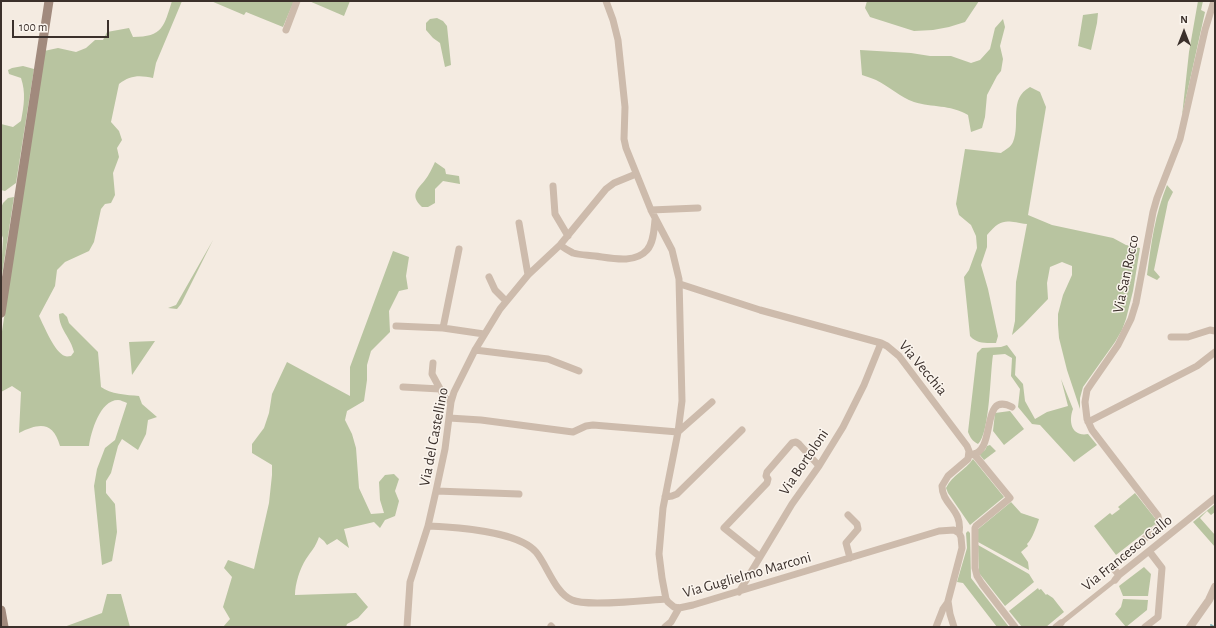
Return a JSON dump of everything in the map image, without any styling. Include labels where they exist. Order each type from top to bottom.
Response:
[{"type":"main road","points":[[1,313],[49,1]]},
{"type":"main road","points":[[1,610],[4,627]]},
{"type":"street","points":[[286,30],[297,1]]},
{"type":"street","name":"Via Guglielmo Marconi","points":[[606,1],[618,40],[626,107],[624,139],[635,173],[655,220],[674,257],[680,284],[682,387],[678,432],[661,520],[659,554],[666,599],[670,605],[679,608],[693,605],[939,531],[954,530],[959,532]]},
{"type":"street","name":"Via San Rocco","points":[[1117,578],[1114,569],[1115,565],[1158,527],[1160,521],[1158,516],[1097,437],[1088,422],[1085,408],[1088,390],[1090,384],[1118,345],[1125,332],[1136,303],[1153,212],[1180,139],[1205,30],[1214,1]]},
{"type":"street","name":"Via del Castellino","points":[[407,627],[410,582],[428,526],[436,491],[445,449],[451,402],[454,392],[475,350],[506,300],[528,275],[560,245],[606,189],[614,183],[635,173]]},
{"type":"street","points":[[553,186],[555,214],[568,236]]},
{"type":"street","points":[[651,210],[698,208]]},
{"type":"street","points":[[560,245],[573,253],[618,259],[635,257],[644,253],[648,248],[652,239],[655,220]]},
{"type":"street","points":[[519,223],[528,275]]},
{"type":"street","points":[[443,328],[459,249]]},
{"type":"street","points":[[489,277],[495,290],[506,300]]},
{"type":"street","name":"Via Vecchia","points":[[680,284],[760,310],[881,342],[899,356],[964,440],[971,455],[1010,498],[975,528],[967,528],[959,532]]},
{"type":"street","points":[[396,326],[443,328],[484,334]]},
{"type":"street","points":[[1171,337],[1188,337],[1210,330],[1215,331]]},
{"type":"street","name":"Via Bortoloni","points":[[739,592],[792,504],[819,466],[843,427],[857,401],[881,342]]},
{"type":"street","points":[[475,350],[548,359],[579,371]]},
{"type":"street","points":[[1088,422],[1197,366],[1215,352]]},
{"type":"street","points":[[434,363],[432,374],[445,398],[451,402]]},
{"type":"street","points":[[403,387],[440,389]]},
{"type":"street","points":[[449,418],[481,420],[573,432],[592,425],[678,432],[712,402]]},
{"type":"street","points":[[936,627],[948,601],[962,548],[961,536],[959,532],[959,520],[943,494],[942,486],[948,476],[966,462],[971,455],[983,447],[993,410],[1002,404],[1012,407]]},
{"type":"street","points":[[665,497],[677,494],[742,430]]},
{"type":"street","points":[[760,556],[724,528],[767,483],[767,472],[792,443],[796,442],[799,444],[819,466]]},
{"type":"street","points":[[436,491],[519,494]]},
{"type":"street","name":"Via Francesco Gallo","points":[[1058,625],[1215,498]]},
{"type":"street","points":[[848,515],[857,524],[858,529],[846,543],[850,558]]},
{"type":"street","points":[[428,526],[462,527],[504,536],[526,545],[535,551],[563,594],[576,602],[666,599]]},
{"type":"street","points":[[975,528],[975,568],[977,576],[1016,627]]},
{"type":"street","points":[[1145,627],[1158,617],[1162,568],[1149,551]]},
{"type":"street","points":[[1190,627],[1209,600],[1215,588]]},
{"type":"street","points":[[948,601],[954,627]]},
{"type":"street","points":[[665,627],[671,622],[679,608]]},
{"type":"green space","points":[[172,1],[182,1],[156,63],[153,78],[135,76],[119,84],[111,122],[119,131],[122,140],[117,148],[119,157],[113,173],[115,195],[111,203],[105,204],[101,209],[94,242],[89,251],[65,262],[57,270],[55,286],[39,316],[57,350],[65,356],[71,356],[74,352],[61,324],[59,314],[63,313],[67,317],[69,323],[98,352],[101,387],[114,393],[139,396],[142,404],[157,417],[148,420],[146,434],[138,450],[122,439],[118,446],[111,473],[106,481],[106,493],[115,504],[117,532],[112,561],[102,565],[94,486],[97,469],[105,448],[115,440],[127,403],[118,400],[112,401],[106,405],[101,411],[94,425],[89,446],[60,446],[53,432],[44,426],[33,427],[19,433],[21,392],[12,386],[1,392],[1,338],[44,51],[58,48],[76,52],[86,48],[95,40],[103,40],[107,32],[129,28],[133,37],[151,35],[161,28],[167,17]]},
{"type":"green space","points":[[211,1],[294,1],[283,27],[246,12],[244,15]]},
{"type":"green space","points":[[309,1],[350,1],[344,16]]},
{"type":"green space","points":[[867,1],[979,1],[965,22],[933,30],[914,31],[870,17],[865,8]]},
{"type":"green space","points":[[1198,1],[1203,1],[1201,10],[1205,12],[1182,116],[1189,52]]},
{"type":"green space","points":[[1098,13],[1091,50],[1078,46],[1083,15]]},
{"type":"green space","points":[[437,18],[443,21],[447,26],[451,65],[445,67],[440,43],[426,30],[426,23],[430,19]]},
{"type":"green space","points":[[1003,19],[1005,27],[1000,46],[1003,59],[1001,71],[987,95],[985,117],[982,128],[971,132],[968,115],[954,109],[914,102],[876,80],[862,75],[860,50],[911,53],[930,56],[951,56],[971,63],[980,60],[990,49],[995,28]]},
{"type":"green space","points":[[23,66],[34,69],[16,183],[5,191],[1,190],[1,124],[13,127],[21,121],[24,99],[24,89],[21,78],[9,74],[8,70]]},
{"type":"green space","points":[[1030,87],[1040,92],[1046,107],[1028,215],[1052,225],[1113,238],[1126,245],[1140,248],[1133,291],[1122,330],[1083,387],[1080,398],[1080,409],[1067,370],[1059,338],[1058,325],[1058,314],[1063,295],[1072,275],[1072,266],[1062,262],[1050,267],[1047,283],[1048,299],[1012,335],[1015,321],[1016,282],[1027,224],[1009,221],[1001,223],[992,229],[987,235],[987,247],[981,265],[988,289],[998,336],[996,343],[989,343],[979,342],[970,336],[964,277],[969,270],[977,248],[976,236],[971,225],[959,215],[956,204],[965,149],[1001,153],[1009,147],[1013,142],[1015,135],[1016,112],[1019,98],[1023,92]]},
{"type":"green space","points":[[435,162],[445,169],[446,174],[459,176],[460,184],[443,181],[435,189],[435,203],[428,207],[422,207],[416,199],[416,192],[428,176]]},
{"type":"green space","points":[[1167,185],[1173,192],[1168,202],[1154,270],[1160,277],[1157,280],[1147,275],[1156,218]]},
{"type":"green space","points":[[14,197],[2,275],[3,238],[1,233],[1,208],[3,203],[8,198]]},
{"type":"green space","points":[[213,240],[181,304],[177,309],[168,308],[176,305]]},
{"type":"green space","points":[[393,251],[409,257],[406,276],[408,289],[399,291],[389,311],[390,332],[371,351],[367,365],[367,380],[364,401],[347,411],[345,420],[352,434],[356,448],[359,488],[371,514],[384,513],[380,500],[379,482],[385,475],[394,474],[399,479],[395,491],[399,501],[395,516],[385,520],[380,528],[374,522],[344,529],[349,548],[337,539],[327,545],[319,537],[302,567],[295,591],[295,595],[356,593],[368,607],[358,618],[347,624],[346,627],[223,627],[230,619],[223,607],[232,577],[224,568],[228,560],[254,569],[269,503],[272,465],[252,453],[252,444],[264,428],[269,413],[272,394],[287,362],[350,396],[350,367]]},
{"type":"green space","points":[[155,341],[132,375],[129,342]]},
{"type":"green space","points":[[1007,345],[1016,357],[1015,375],[1023,384],[1025,401],[1035,419],[1047,412],[1068,406],[1061,379],[1073,409],[1071,423],[1073,428],[1078,433],[1088,434],[1097,445],[1074,462],[1040,425],[1032,424],[1018,407],[1020,389],[1011,376],[1012,358],[1005,354],[993,355],[989,402],[982,438],[978,444],[970,437],[968,432],[977,353],[982,348],[1001,347]]},
{"type":"green space","points":[[1010,411],[1024,429],[1004,445],[993,431],[995,413]]},
{"type":"green space","points":[[990,445],[996,451],[984,460],[979,454]]},
{"type":"green space","points":[[973,459],[1004,497],[970,525],[946,488],[949,483]]},
{"type":"green space","points":[[1135,493],[1158,522],[1116,555],[1094,526],[1110,513],[1112,515],[1120,509],[1118,507]]},
{"type":"green space","points":[[1011,502],[1021,513],[1039,519],[1027,544],[1028,546],[1021,552],[1028,562],[1029,570],[978,542],[977,530]]},
{"type":"green space","points":[[1215,504],[1215,512],[1211,515],[1207,511],[1200,518],[1215,535],[1215,547],[1193,522]]},
{"type":"green space","points":[[968,531],[970,533],[971,578],[1009,627],[997,627],[963,583],[957,582],[967,548],[966,533]]},
{"type":"green space","points":[[978,545],[1029,574],[1034,582],[1005,606],[979,573]]},
{"type":"green space","points":[[1144,567],[1151,574],[1148,596],[1123,596],[1119,586]]},
{"type":"green space","points":[[1038,588],[1039,590],[1041,589],[1046,595],[1047,594],[1053,598],[1064,612],[1046,627],[1022,627],[1009,611]]},
{"type":"green space","points":[[107,594],[121,594],[130,627],[64,627],[102,613]]},
{"type":"green space","points":[[1123,599],[1148,600],[1147,610],[1126,627],[1115,614],[1121,607]]}]
